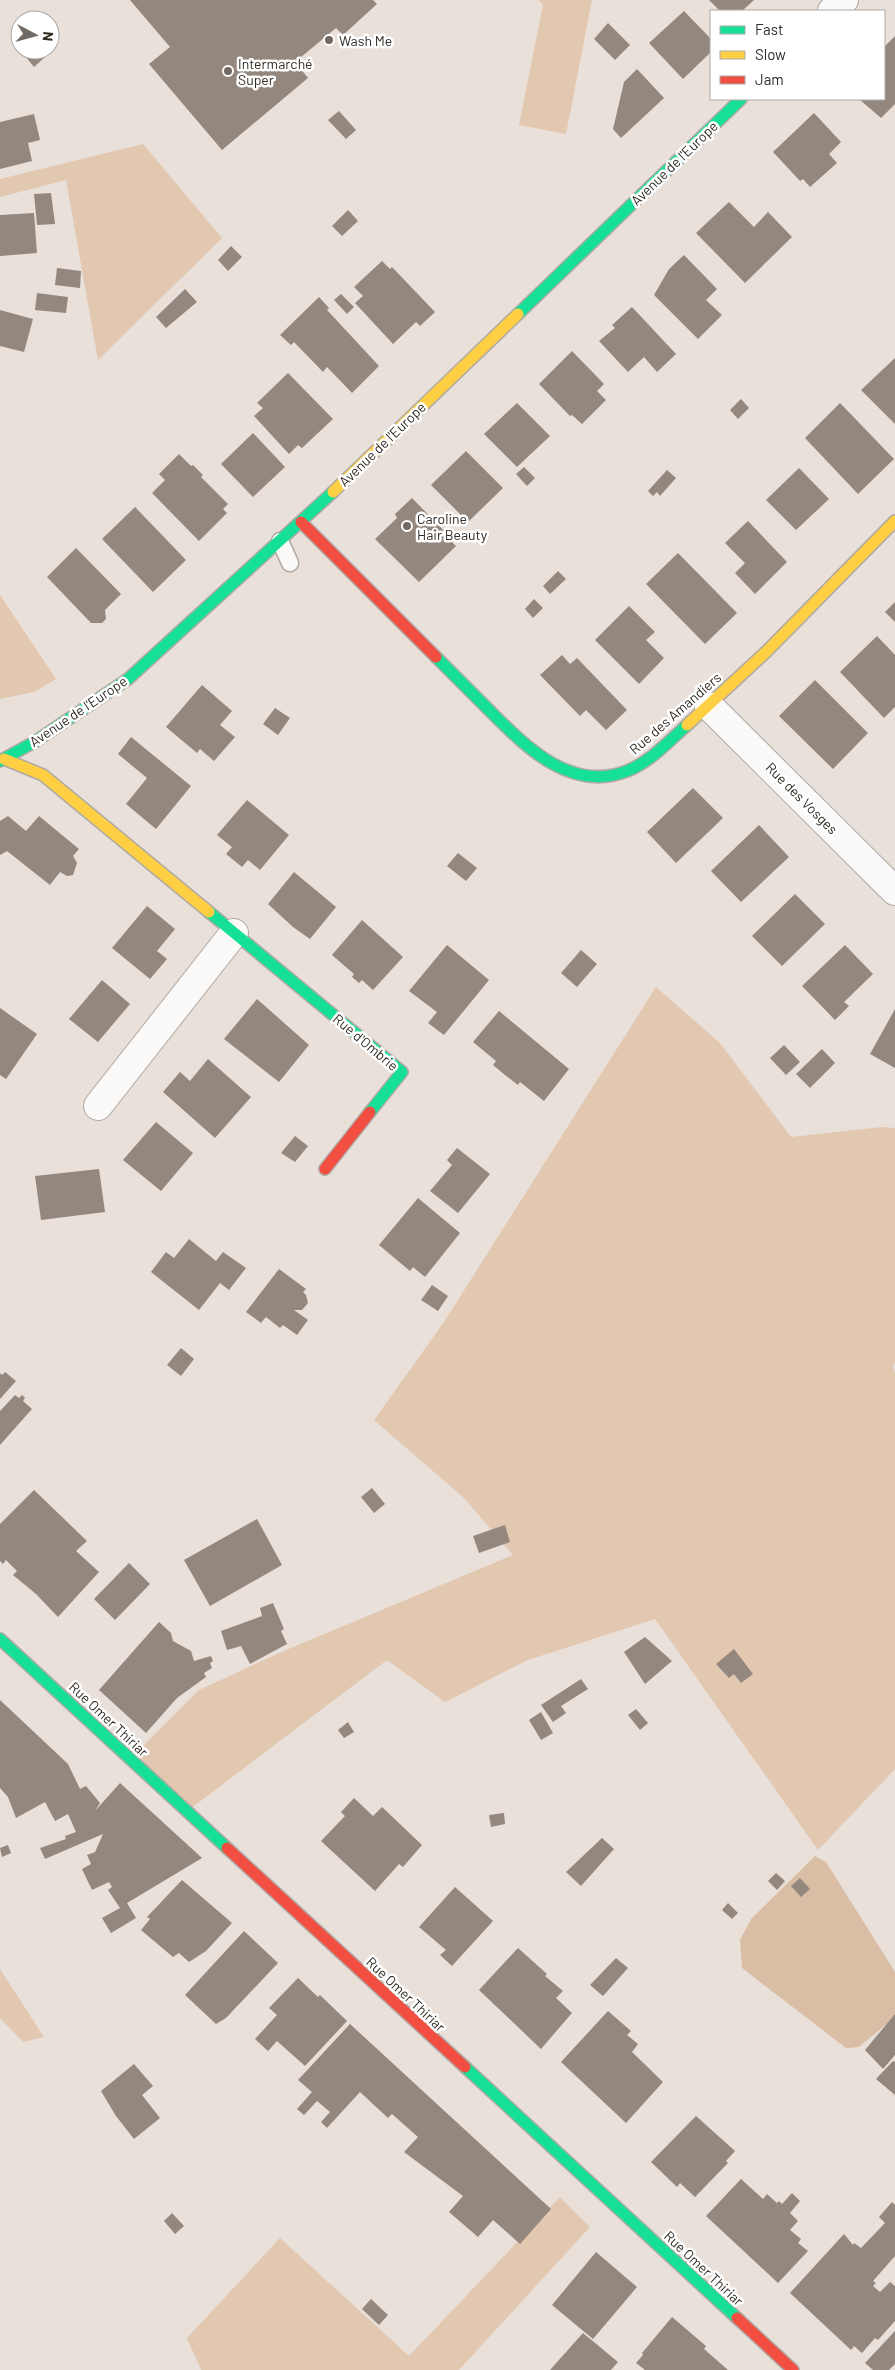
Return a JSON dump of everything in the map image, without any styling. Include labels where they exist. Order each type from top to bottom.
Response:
[{"type":"street","points":[[833,10],[844,0]]},
{"type":"street","name":"Avenue de l'Europe","points":[[2,760],[36,741],[128,679],[280,542],[740,100]]},
{"type":"street","name":"Rue des Amandiers","points":[[301,522],[518,738],[555,768],[576,775],[602,776],[624,772],[645,762],[709,706],[895,521]]},
{"type":"street","name":"Rue des Vosges","points":[[709,706],[895,891]]},
{"type":"street","name":"Rue d'Ombrie","points":[[2,760],[43,775],[402,1072],[325,1169]]},
{"type":"street","points":[[98,1106],[234,933]]},
{"type":"street","name":"Rue Omer Thiriar","points":[[0,1639],[793,2370]]},
{"type":"lane","points":[[280,542],[290,563]]},
{"type":"shaded area","points":[[539,0],[592,0],[566,134],[519,125],[543,5]]},
{"type":"shaded area","points":[[143,144],[222,238],[98,360],[66,180],[0,197],[0,179]]},
{"type":"shaded area","points":[[0,595],[56,679],[34,692],[0,699]]},
{"type":"shaded area","points":[[656,987],[720,1043],[791,1137],[882,1127],[895,1128],[895,1363],[893,1366],[895,1373],[895,1769],[818,1850],[655,1619],[528,1660],[445,1702],[387,1660],[186,1812],[130,1759],[199,1690],[279,1653],[513,1555],[464,1498],[374,1420],[444,1322]]},
{"type":"shaded area","points":[[815,1856],[826,1862],[895,1972],[895,2017],[859,2047],[846,2048],[742,1968],[740,1940],[751,1919]]},
{"type":"shaded area","points":[[0,1969],[44,2037],[23,2042],[0,2018]]},
{"type":"shaded area","points":[[560,2197],[590,2227],[459,2370],[201,2370],[187,2338],[280,2238],[409,2356]]},
{"type":"building","name":"Intermarché Super","points":[[130,0],[373,0],[377,4],[343,35],[336,28],[295,62],[308,78],[222,150],[149,64],[170,47]]},
{"type":"building","points":[[709,0],[754,0],[743,10],[719,10]]},
{"type":"building","points":[[684,11],[710,38],[710,53],[683,79],[649,43]]},
{"type":"building","points":[[608,23],[630,45],[615,60],[594,39]]},
{"type":"building","points":[[895,36],[895,104],[881,118],[860,100],[885,100],[885,46]]},
{"type":"building","points":[[28,60],[42,60],[34,67]]},
{"type":"building","points":[[637,69],[664,98],[621,138],[613,129],[624,82]]},
{"type":"building","points":[[339,111],[356,130],[346,139],[328,120]]},
{"type":"building","points":[[814,113],[841,142],[829,154],[837,163],[810,187],[803,179],[800,181],[773,152]]},
{"type":"building","points":[[34,114],[40,140],[28,143],[32,161],[0,169],[0,122]]},
{"type":"building","points":[[51,193],[55,224],[37,225],[34,194]]},
{"type":"building","points":[[729,202],[754,227],[768,212],[792,237],[745,283],[696,233]]},
{"type":"building","points":[[348,210],[358,221],[342,236],[332,226]]},
{"type":"building","points":[[34,213],[37,253],[0,256],[0,215]]},
{"type":"building","points":[[231,246],[242,257],[228,271],[218,260]]},
{"type":"building","points":[[684,255],[717,289],[706,300],[722,315],[698,339],[654,295],[669,269]]},
{"type":"building","points":[[382,261],[390,269],[392,267],[435,312],[420,326],[416,322],[393,344],[355,303],[363,296],[354,287]]},
{"type":"building","points":[[57,268],[81,271],[80,288],[55,285]]},
{"type":"building","points":[[185,289],[197,302],[166,328],[156,317]]},
{"type":"building","points":[[37,293],[68,297],[66,313],[35,310]]},
{"type":"building","points":[[341,294],[354,307],[347,314],[334,300]]},
{"type":"building","points":[[319,297],[329,308],[327,310],[379,366],[352,393],[327,367],[323,372],[294,342],[291,345],[280,335]]},
{"type":"building","points":[[632,307],[676,354],[657,372],[644,357],[628,372],[599,341],[615,328],[612,325]]},
{"type":"building","points":[[0,310],[33,319],[24,352],[0,346]]},
{"type":"building","points":[[572,351],[604,384],[597,391],[606,400],[582,424],[572,415],[570,416],[539,384]]},
{"type":"building","points":[[895,358],[895,424],[861,390]]},
{"type":"building","points":[[288,373],[333,419],[302,448],[298,445],[289,454],[254,416],[263,408],[257,403]]},
{"type":"building","points":[[741,399],[749,408],[738,419],[730,410]]},
{"type":"building","points":[[517,403],[550,436],[517,467],[484,434]]},
{"type":"building","points":[[840,403],[894,459],[858,494],[805,438]]},
{"type":"building","points":[[253,433],[285,467],[253,497],[221,464]]},
{"type":"building","points":[[466,451],[503,488],[468,522],[431,485]]},
{"type":"building","points":[[179,454],[203,475],[201,477],[228,504],[223,509],[227,513],[199,541],[152,493],[165,480],[159,474]]},
{"type":"building","points":[[524,467],[535,478],[527,486],[516,474]]},
{"type":"building","points":[[799,468],[829,499],[796,530],[766,500]]},
{"type":"building","points":[[667,470],[676,478],[660,496],[657,492],[653,496],[648,491]]},
{"type":"building","points":[[412,498],[450,537],[449,539],[456,546],[419,582],[375,539],[397,518],[395,514]]},
{"type":"building","points":[[135,507],[186,560],[153,592],[102,539]]},
{"type":"building","points":[[748,521],[787,562],[755,594],[735,573],[745,563],[725,543]]},
{"type":"building","points":[[76,548],[121,594],[105,610],[106,619],[102,623],[91,623],[47,577]]},
{"type":"building","points":[[678,553],[737,613],[705,644],[646,584]]},
{"type":"building","points":[[558,571],[566,579],[550,594],[543,586]]},
{"type":"building","points":[[534,599],[543,608],[533,618],[525,609]]},
{"type":"building","points":[[895,602],[895,622],[885,612]]},
{"type":"building","points":[[629,606],[655,632],[646,640],[664,658],[639,684],[595,640]]},
{"type":"building","points":[[877,636],[895,655],[895,707],[884,718],[840,672]]},
{"type":"building","points":[[562,655],[570,664],[577,658],[627,710],[606,730],[586,710],[580,716],[540,675]]},
{"type":"building","points":[[815,680],[868,733],[833,769],[779,716]]},
{"type":"building","points":[[202,685],[232,711],[220,725],[235,737],[214,761],[200,749],[197,753],[166,727]]},
{"type":"building","points":[[275,708],[290,718],[278,735],[263,724]]},
{"type":"building","points":[[131,737],[191,786],[156,829],[126,804],[147,778],[118,754]]},
{"type":"building","points":[[693,788],[723,818],[676,863],[647,832]]},
{"type":"building","points":[[247,800],[289,835],[260,870],[248,860],[242,867],[226,854],[232,847],[217,835]]},
{"type":"building","points":[[8,816],[26,831],[39,816],[79,849],[73,856],[77,863],[73,875],[67,876],[60,872],[50,885],[7,851],[0,855],[0,821]]},
{"type":"building","points":[[759,825],[789,857],[741,902],[711,871]]},
{"type":"building","points":[[458,853],[477,868],[466,881],[447,866]]},
{"type":"building","points":[[294,872],[336,907],[310,939],[293,927],[268,904]]},
{"type":"building","points":[[795,894],[825,924],[782,966],[752,936]]},
{"type":"building","points":[[147,906],[175,929],[157,951],[167,959],[150,979],[112,948]]},
{"type":"building","points":[[362,920],[403,957],[373,990],[362,980],[359,983],[352,977],[354,974],[332,955]]},
{"type":"building","points":[[447,945],[489,980],[444,1035],[428,1023],[437,1012],[409,991]]},
{"type":"building","points":[[845,945],[873,974],[844,1002],[849,1006],[835,1020],[802,986]]},
{"type":"building","points":[[581,950],[597,964],[577,987],[561,973]]},
{"type":"building","points":[[102,980],[130,1004],[98,1042],[69,1019]]},
{"type":"building","points":[[257,999],[309,1045],[279,1082],[224,1039]]},
{"type":"building","points":[[0,1008],[37,1034],[6,1079],[0,1075]]},
{"type":"building","points":[[895,1009],[895,1068],[870,1054]]},
{"type":"building","points":[[499,1011],[569,1069],[544,1101],[520,1082],[518,1085],[505,1075],[493,1065],[496,1061],[473,1042]]},
{"type":"building","points":[[784,1045],[800,1062],[786,1075],[770,1058]]},
{"type":"building","points":[[822,1049],[835,1063],[810,1088],[796,1074]]},
{"type":"building","points":[[208,1059],[251,1097],[215,1138],[163,1092],[180,1072],[190,1081]]},
{"type":"building","points":[[156,1122],[193,1153],[161,1191],[123,1160]]},
{"type":"building","points":[[295,1136],[308,1146],[295,1162],[281,1153]]},
{"type":"building","points":[[457,1148],[490,1174],[458,1213],[430,1191],[452,1165],[447,1160]]},
{"type":"building","points":[[99,1169],[105,1212],[41,1220],[35,1176]]},
{"type":"building","points":[[418,1198],[460,1233],[425,1277],[413,1267],[410,1271],[379,1245]]},
{"type":"building","points":[[189,1239],[216,1261],[223,1252],[246,1268],[229,1290],[220,1283],[199,1310],[151,1272],[166,1252],[174,1258]]},
{"type":"building","points":[[279,1269],[306,1289],[303,1292],[308,1303],[302,1310],[294,1310],[308,1320],[297,1335],[283,1325],[280,1328],[266,1317],[261,1323],[246,1312]]},
{"type":"building","points":[[432,1285],[448,1296],[438,1311],[421,1300]]},
{"type":"building","points":[[181,1348],[194,1359],[181,1376],[167,1365]]},
{"type":"building","points":[[5,1372],[16,1381],[0,1399],[0,1373],[2,1375]]},
{"type":"building","points":[[15,1395],[19,1398],[22,1395],[25,1398],[23,1401],[32,1409],[0,1445],[0,1411]]},
{"type":"building","points":[[372,1488],[385,1504],[374,1513],[361,1497]]},
{"type":"building","points":[[34,1490],[87,1541],[76,1551],[99,1572],[58,1617],[36,1594],[13,1575],[17,1571],[6,1560],[3,1564],[0,1561],[0,1524]]},
{"type":"building","points":[[257,1519],[282,1565],[210,1606],[184,1560]]},
{"type":"building","points":[[505,1525],[510,1542],[479,1553],[473,1536]]},
{"type":"building","points":[[129,1563],[150,1584],[115,1620],[94,1599]]},
{"type":"building","points":[[273,1603],[284,1629],[281,1631],[287,1644],[250,1664],[241,1646],[227,1650],[221,1631],[262,1616],[260,1608]]},
{"type":"building","points":[[159,1622],[171,1633],[173,1641],[191,1651],[194,1661],[211,1656],[213,1661],[210,1663],[212,1668],[204,1673],[206,1677],[177,1698],[146,1733],[99,1690]]},
{"type":"building","points":[[645,1637],[672,1661],[645,1684],[624,1652]]},
{"type":"building","points":[[734,1649],[753,1674],[741,1683],[734,1674],[729,1678],[716,1664]]},
{"type":"building","points":[[581,1679],[588,1689],[561,1706],[566,1713],[553,1722],[541,1705]]},
{"type":"building","points":[[0,1700],[68,1764],[80,1789],[86,1786],[100,1803],[95,1811],[120,1783],[202,1858],[127,1903],[136,1918],[111,1933],[102,1918],[120,1908],[108,1890],[112,1887],[109,1882],[92,1890],[82,1869],[91,1864],[87,1855],[95,1852],[103,1834],[45,1859],[40,1848],[66,1839],[65,1836],[76,1832],[68,1814],[55,1821],[45,1802],[16,1818],[8,1797],[0,1788]]},
{"type":"building","points":[[636,1709],[648,1723],[640,1730],[628,1715]]},
{"type":"building","points":[[541,1712],[553,1733],[541,1740],[529,1720]]},
{"type":"building","points":[[348,1722],[354,1732],[344,1738],[338,1730]]},
{"type":"building","points":[[354,1798],[373,1816],[382,1807],[422,1845],[403,1867],[399,1864],[375,1891],[321,1841],[345,1816],[341,1812]]},
{"type":"building","points":[[504,1813],[505,1824],[491,1827],[489,1815]]},
{"type":"building","points":[[602,1838],[614,1849],[581,1886],[566,1872]]},
{"type":"building","points":[[8,1845],[11,1853],[2,1857],[0,1848]]},
{"type":"building","points":[[776,1873],[785,1881],[777,1890],[768,1881]]},
{"type":"building","points":[[800,1878],[810,1889],[801,1897],[791,1886]]},
{"type":"building","points":[[182,1880],[232,1923],[206,1951],[189,1962],[179,1953],[173,1957],[141,1930],[150,1919],[147,1917]]},
{"type":"building","points":[[455,1887],[493,1921],[452,1966],[440,1955],[446,1950],[419,1927]]},
{"type":"building","points":[[728,1903],[738,1913],[732,1919],[722,1910]]},
{"type":"building","points":[[244,1931],[278,1963],[226,2018],[216,2024],[185,1995]]},
{"type":"building","points":[[518,1948],[547,1974],[545,1976],[563,1991],[556,1998],[572,2013],[541,2049],[479,1990]]},
{"type":"building","points":[[616,1958],[628,1968],[603,1996],[590,1985]]},
{"type":"building","points":[[298,1978],[318,1997],[320,1995],[347,2021],[305,2066],[277,2041],[268,2051],[255,2039],[277,2015],[269,2008]]},
{"type":"building","points":[[608,2011],[631,2031],[627,2035],[638,2044],[632,2052],[663,2082],[626,2123],[561,2062]]},
{"type":"building","points":[[895,2014],[895,2055],[883,2069],[865,2050]]},
{"type":"building","points":[[350,2024],[551,2209],[520,2244],[493,2220],[478,2237],[449,2212],[463,2196],[404,2152],[418,2137],[392,2114],[388,2118],[360,2092],[327,2128],[321,2122],[330,2112],[317,2101],[304,2115],[297,2109],[312,2092],[298,2080]]},
{"type":"building","points":[[893,2061],[895,2062],[895,2095],[876,2079]]},
{"type":"building","points":[[134,2064],[153,2086],[142,2095],[160,2118],[134,2139],[116,2116],[101,2091]]},
{"type":"building","points":[[696,2116],[735,2151],[726,2161],[728,2163],[695,2197],[680,2183],[677,2187],[651,2162]]},
{"type":"building","points":[[741,2179],[763,2199],[767,2194],[777,2203],[779,2201],[782,2204],[792,2193],[800,2201],[790,2213],[798,2221],[790,2230],[801,2239],[798,2243],[808,2251],[778,2283],[706,2216]]},
{"type":"building","points":[[892,2202],[895,2205],[895,2256],[873,2281],[876,2283],[873,2286],[880,2292],[890,2282],[895,2286],[895,2321],[878,2340],[875,2338],[862,2353],[854,2346],[851,2350],[790,2293],[844,2234],[853,2245],[854,2243],[861,2248],[885,2223],[879,2217]]},
{"type":"building","points":[[172,2213],[184,2226],[175,2234],[164,2221]]},
{"type":"building","points":[[596,2252],[637,2287],[593,2339],[552,2305]]},
{"type":"building","points":[[371,2299],[388,2315],[379,2325],[362,2309]]},
{"type":"building","points":[[672,2317],[706,2346],[704,2349],[728,2370],[645,2370],[636,2363]]},
{"type":"building","points":[[895,2331],[895,2364],[889,2370],[873,2370],[865,2363]]},
{"type":"building","points":[[583,2333],[618,2362],[611,2370],[550,2370]]},
{"type":"traffic: fast","points":[[518,314],[740,100]]},
{"type":"traffic: fast","points":[[0,761],[36,741],[128,679],[333,492]]},
{"type":"traffic: fast","points":[[436,657],[534,752],[551,763],[587,776],[607,776],[635,767],[666,745],[687,725]]},
{"type":"traffic: fast","points":[[209,912],[402,1072],[370,1112]]},
{"type":"traffic: fast","points":[[0,1639],[227,1848]]},
{"type":"traffic: fast","points":[[465,2067],[737,2318]]},
{"type":"traffic: slow","points":[[333,492],[518,314]]},
{"type":"traffic: slow","points":[[687,725],[766,652],[895,521]]},
{"type":"traffic: slow","points":[[4,759],[43,775],[209,912]]},
{"type":"traffic: jam","points":[[301,522],[436,657]]},
{"type":"traffic: jam","points":[[325,1169],[370,1112]]},
{"type":"traffic: jam","points":[[227,1848],[465,2067]]},
{"type":"traffic: jam","points":[[737,2318],[793,2370]]},
{"type":"place","name":"Wash Me","points":[[329,40]]},
{"type":"place","name":"Intermarché Super","points":[[228,71]]},
{"type":"place","name":"Caroline Hair Beauty","points":[[407,526]]}]
